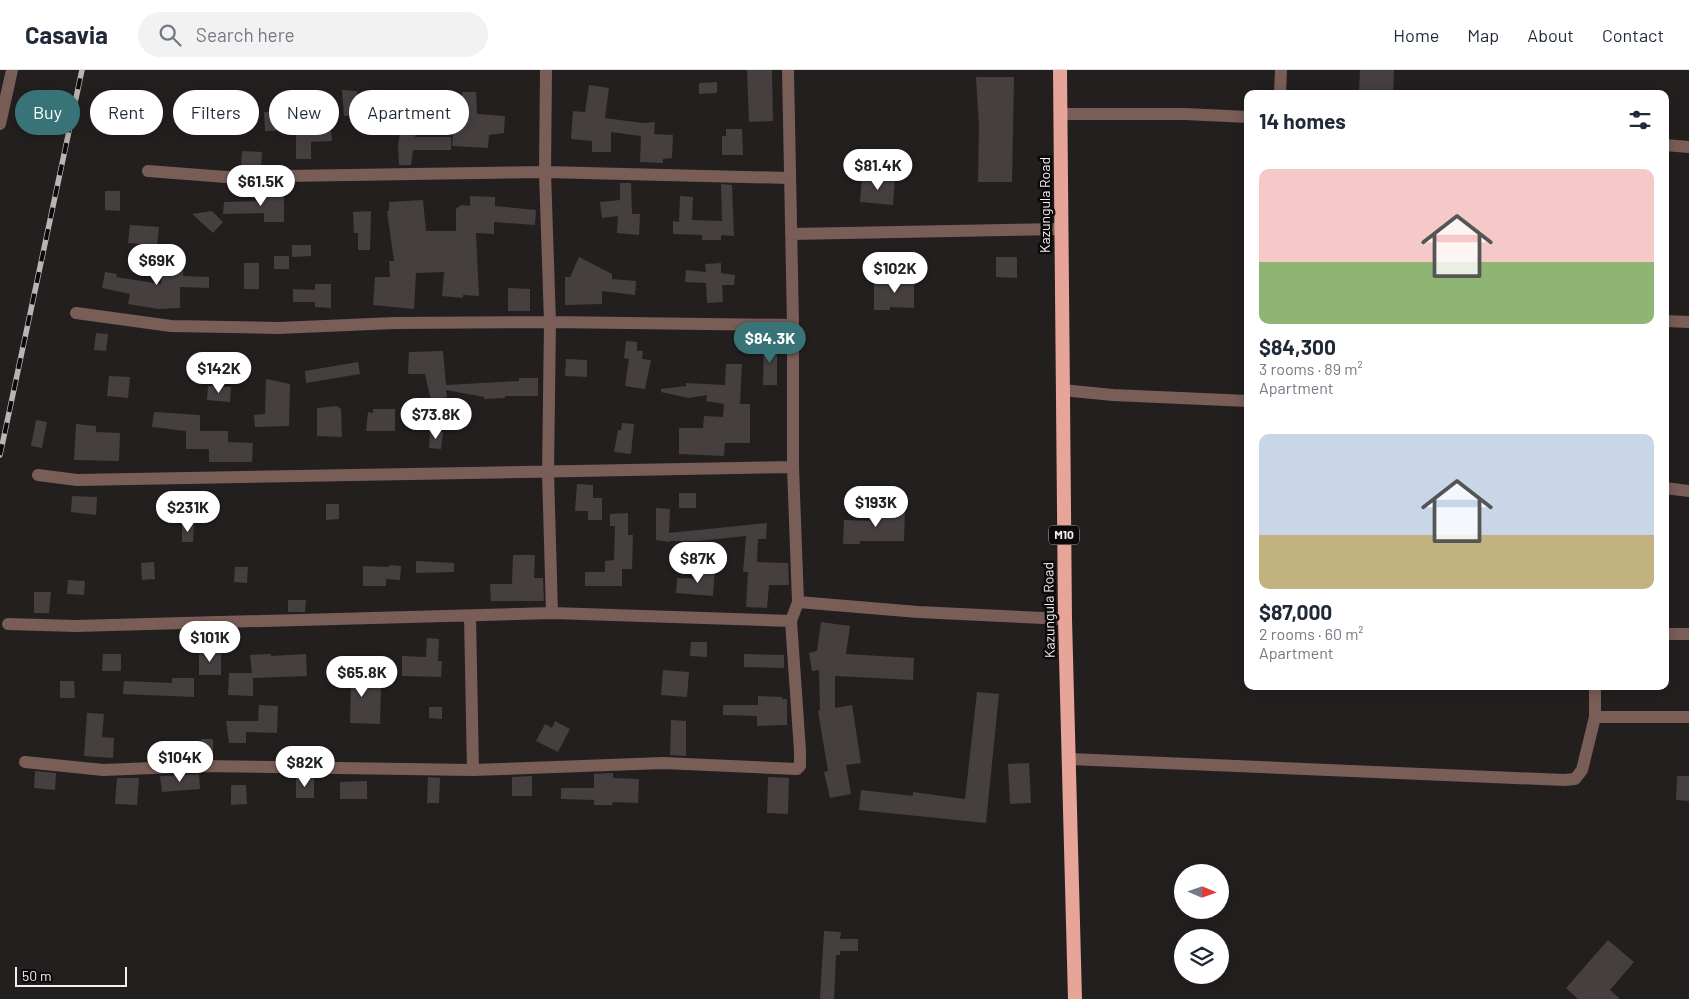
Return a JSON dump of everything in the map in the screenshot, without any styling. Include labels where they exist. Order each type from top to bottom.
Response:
[{"type":"highway","name":"Kazungula Road","points":[[1060,70],[1065,619],[1075,999]]},
{"type":"street","points":[[0,124],[12,70]]},
{"type":"street","points":[[546,70],[545,172],[550,322],[548,472],[552,613]]},
{"type":"street","points":[[25,762],[103,770],[202,766],[473,770],[663,763],[797,769],[800,766],[800,751],[791,620],[798,602],[793,467],[794,325],[789,178],[788,70]]},
{"type":"street","points":[[1280,90],[1281,70]]},
{"type":"street","points":[[1060,114],[1185,114],[1244,118]]},
{"type":"street","points":[[1669,145],[1689,147]]},
{"type":"street","points":[[148,171],[226,178],[545,172],[789,178]]},
{"type":"street","points":[[791,234],[1062,229]]},
{"type":"street","points":[[76,313],[171,326],[278,328],[550,322],[794,325]]},
{"type":"street","points":[[1669,321],[1689,322]]},
{"type":"street","points":[[1062,390],[1113,395],[1244,402]]},
{"type":"street","points":[[38,475],[77,480],[793,467]]},
{"type":"street","points":[[1669,488],[1689,491]]},
{"type":"street","points":[[798,602],[918,612],[1065,619]]},
{"type":"street","points":[[8,624],[76,626],[552,613],[791,620]]},
{"type":"street","points":[[470,616],[473,770]]},
{"type":"street","points":[[1669,634],[1689,634]]},
{"type":"street","points":[[1069,759],[1564,780],[1575,778],[1582,770],[1593,733],[1595,690]]},
{"type":"street","points":[[1595,717],[1689,717]]},
{"type":"building","points":[[747,70],[772,70],[773,121],[749,122]]},
{"type":"building","points":[[1360,70],[1394,70],[1393,90],[1359,90]]},
{"type":"building","points":[[976,77],[1014,77],[1012,182],[978,182],[979,127]]},
{"type":"building","points":[[717,82],[717,93],[699,94],[699,83]]},
{"type":"building","points":[[589,85],[609,88],[605,118],[642,123],[655,122],[654,134],[673,135],[672,158],[663,159],[663,163],[640,162],[641,136],[611,132],[611,152],[592,152],[592,141],[571,139],[573,111],[585,112]]},
{"type":"building","points":[[342,90],[349,90],[349,116],[344,116]]},
{"type":"building","points":[[469,92],[476,92],[477,114],[505,116],[504,133],[489,135],[488,148],[452,146],[453,135],[469,135]]},
{"type":"building","points":[[264,112],[269,112],[269,131],[265,131]]},
{"type":"building","points":[[726,129],[742,129],[743,155],[722,155],[722,136],[726,136]]},
{"type":"building","points":[[296,135],[331,135],[332,141],[311,142],[311,159],[296,159]]},
{"type":"building","points":[[400,135],[451,137],[451,150],[413,150],[411,165],[399,165]]},
{"type":"building","points":[[242,151],[262,152],[261,166],[241,166]]},
{"type":"building","points":[[862,177],[895,179],[893,205],[860,202]]},
{"type":"building","points":[[620,183],[631,183],[632,214],[640,214],[639,235],[617,233],[618,216],[602,218],[600,202],[620,200]]},
{"type":"building","points":[[721,184],[732,185],[734,236],[721,235],[721,240],[702,240],[702,235],[673,234],[673,221],[679,222],[680,196],[693,197],[692,220],[722,221]]},
{"type":"building","points":[[105,191],[120,191],[120,211],[105,210]]},
{"type":"building","points":[[264,191],[284,191],[284,222],[264,222],[264,213],[223,214],[224,202],[264,201]]},
{"type":"building","points":[[470,196],[495,197],[495,206],[536,210],[535,225],[494,222],[494,234],[476,233],[479,296],[463,295],[463,298],[442,296],[444,272],[416,273],[414,309],[373,305],[375,277],[390,277],[389,261],[394,261],[387,211],[389,211],[389,202],[423,200],[426,231],[456,231],[456,209],[461,205],[470,206]]},
{"type":"building","points":[[212,211],[223,222],[213,233],[192,214]]},
{"type":"building","points":[[371,211],[370,250],[358,250],[358,233],[354,233],[353,212]]},
{"type":"building","points":[[130,225],[159,227],[157,245],[128,243]]},
{"type":"building","points":[[292,245],[311,245],[311,256],[292,257]]},
{"type":"building","points":[[274,256],[289,256],[289,269],[274,269]]},
{"type":"building","points":[[164,257],[184,258],[183,276],[209,277],[209,288],[180,287],[180,308],[159,309],[128,304],[130,294],[102,288],[105,272],[117,274],[116,277],[161,284]]},
{"type":"building","points":[[579,257],[612,274],[612,279],[636,281],[635,295],[602,291],[602,304],[565,305],[565,277],[570,277]]},
{"type":"building","points":[[996,257],[1017,257],[1017,278],[996,277]]},
{"type":"building","points":[[244,263],[259,263],[259,289],[244,289]]},
{"type":"building","points":[[721,263],[721,273],[735,275],[734,285],[722,285],[723,302],[707,303],[706,283],[685,282],[686,270],[706,272],[705,264]]},
{"type":"building","points":[[901,274],[914,274],[914,308],[890,307],[890,310],[874,310],[874,282],[901,282]]},
{"type":"building","points":[[315,284],[331,284],[331,308],[315,307],[315,302],[293,302],[293,289],[315,290]]},
{"type":"building","points":[[508,288],[530,289],[530,311],[508,311]]},
{"type":"building","points":[[96,333],[108,334],[106,351],[94,350]]},
{"type":"building","points":[[626,341],[637,342],[637,351],[643,351],[642,359],[651,360],[645,389],[625,386],[629,359],[624,358]]},
{"type":"building","points":[[764,343],[777,343],[777,385],[763,385]]},
{"type":"building","points":[[443,351],[446,385],[519,381],[519,378],[538,378],[538,396],[505,396],[505,398],[484,399],[484,397],[446,390],[447,397],[431,401],[425,374],[408,374],[409,352]]},
{"type":"building","points":[[566,359],[587,360],[587,377],[565,376]]},
{"type":"building","points":[[358,362],[360,374],[306,383],[305,371]]},
{"type":"building","points":[[726,364],[742,364],[740,404],[750,404],[750,443],[725,443],[724,456],[679,454],[679,428],[703,428],[704,416],[723,417],[724,404],[706,401],[707,395],[689,398],[661,392],[661,389],[686,386],[686,383],[725,385]]},
{"type":"building","points":[[109,376],[130,377],[128,398],[107,396]]},
{"type":"building","points":[[266,379],[290,384],[289,426],[255,427],[254,415],[265,414]]},
{"type":"building","points":[[208,386],[231,387],[230,402],[207,400]]},
{"type":"building","points":[[337,406],[341,409],[342,437],[317,436],[317,408]]},
{"type":"building","points":[[373,409],[395,409],[395,431],[366,431],[368,412],[373,413]]},
{"type":"building","points":[[154,412],[200,415],[200,431],[228,431],[228,442],[253,443],[252,462],[209,462],[209,449],[186,449],[186,431],[152,427]]},
{"type":"building","points":[[36,420],[47,422],[42,448],[31,446]]},
{"type":"building","points":[[622,423],[634,424],[631,454],[614,452],[618,430],[621,430]]},
{"type":"building","points":[[76,424],[96,426],[96,432],[120,433],[119,461],[74,460]]},
{"type":"building","points":[[430,432],[443,432],[441,449],[429,448]]},
{"type":"building","points":[[577,484],[593,485],[593,498],[602,498],[602,520],[588,520],[588,511],[575,511]]},
{"type":"building","points":[[679,493],[696,493],[696,508],[679,508]]},
{"type":"building","points":[[72,496],[97,497],[96,515],[71,512]]},
{"type":"building","points":[[326,504],[339,504],[339,519],[326,520]]},
{"type":"building","points":[[656,508],[670,509],[669,533],[767,523],[766,539],[758,539],[757,562],[788,563],[789,585],[769,585],[767,608],[746,607],[748,572],[743,572],[746,536],[698,541],[669,542],[656,540]]},
{"type":"building","points":[[878,509],[905,510],[904,541],[860,541],[860,544],[843,544],[844,520],[878,521]]},
{"type":"building","points":[[628,513],[628,535],[633,535],[632,569],[622,569],[622,586],[585,586],[585,572],[605,572],[605,561],[614,560],[615,526],[610,526],[610,514]]},
{"type":"building","points":[[182,524],[194,524],[193,542],[182,542]]},
{"type":"building","points":[[513,555],[535,555],[534,578],[543,578],[544,601],[491,601],[490,584],[512,584]]},
{"type":"building","points":[[416,561],[454,563],[454,572],[416,573]]},
{"type":"building","points":[[154,562],[155,579],[142,580],[141,563]]},
{"type":"building","points":[[389,565],[401,566],[400,580],[386,579],[386,586],[363,586],[363,566],[389,567]]},
{"type":"building","points":[[235,567],[248,567],[247,583],[234,582]]},
{"type":"building","points":[[702,567],[715,568],[713,596],[676,593],[677,578],[701,579]]},
{"type":"building","points":[[68,580],[85,581],[84,595],[67,594]]},
{"type":"building","points":[[34,592],[51,592],[49,613],[34,613]]},
{"type":"building","points":[[288,600],[306,600],[305,612],[288,612]]},
{"type":"building","points":[[821,622],[850,626],[846,654],[914,658],[913,680],[835,676],[835,708],[852,705],[861,763],[846,765],[851,794],[830,798],[824,772],[828,771],[818,711],[820,710],[819,670],[812,671],[809,653],[817,651]]},
{"type":"building","points":[[427,638],[439,639],[438,661],[442,661],[441,677],[402,676],[402,656],[426,657]]},
{"type":"building","points":[[691,642],[707,642],[707,657],[690,656]]},
{"type":"building","points":[[199,651],[221,651],[221,675],[199,675]]},
{"type":"building","points":[[103,654],[121,654],[121,671],[102,671]]},
{"type":"building","points":[[271,654],[271,656],[306,654],[307,676],[253,678],[253,696],[228,695],[229,673],[252,673],[250,655]]},
{"type":"building","points":[[744,654],[784,655],[784,668],[744,667]]},
{"type":"building","points":[[663,670],[689,672],[687,697],[661,695]]},
{"type":"building","points":[[336,673],[371,673],[370,686],[381,687],[380,724],[350,723],[351,685],[336,685]]},
{"type":"building","points":[[172,678],[194,678],[194,697],[123,694],[124,681],[172,683]]},
{"type":"building","points":[[60,681],[74,681],[75,698],[60,698]]},
{"type":"building","points":[[977,692],[999,694],[986,823],[859,810],[861,790],[913,796],[913,792],[965,799]]},
{"type":"building","points":[[758,696],[787,699],[787,725],[757,726],[757,716],[723,715],[723,705],[758,705]]},
{"type":"building","points":[[259,705],[278,706],[277,733],[246,732],[246,743],[229,743],[226,721],[258,721]]},
{"type":"building","points":[[429,707],[442,707],[442,719],[429,718]]},
{"type":"building","points":[[87,713],[104,714],[102,737],[114,738],[113,758],[84,756]]},
{"type":"building","points":[[671,720],[686,721],[686,756],[670,755]]},
{"type":"building","points":[[555,721],[570,729],[558,752],[536,741],[545,724],[552,728]]},
{"type":"building","points":[[201,739],[213,739],[213,758],[201,758]]},
{"type":"building","points":[[1029,763],[1031,803],[1010,804],[1008,764]]},
{"type":"building","points":[[35,771],[56,773],[55,790],[34,788]]},
{"type":"building","points":[[613,773],[613,778],[639,779],[638,803],[613,802],[612,805],[594,805],[594,800],[561,799],[561,788],[594,788],[594,774]]},
{"type":"building","points":[[199,774],[200,789],[162,792],[160,776]]},
{"type":"building","points":[[532,776],[532,796],[512,796],[512,777]]},
{"type":"building","points":[[1677,776],[1689,776],[1689,801],[1676,800]]},
{"type":"building","points":[[428,777],[440,778],[439,803],[427,803]]},
{"type":"building","points":[[768,777],[789,778],[788,814],[767,813]]},
{"type":"building","points":[[117,778],[139,778],[137,805],[115,804]]},
{"type":"building","points":[[296,778],[314,778],[314,798],[296,798]]},
{"type":"building","points":[[367,781],[367,799],[340,799],[340,782]]},
{"type":"building","points":[[231,785],[246,785],[247,804],[231,805]]},
{"type":"building","points":[[824,931],[841,932],[840,939],[858,939],[858,951],[840,951],[840,955],[836,955],[834,999],[820,999]]},
{"type":"building","points":[[1608,940],[1634,962],[1610,990],[1620,999],[1578,999],[1566,988]]},
{"type":"railway","points":[[0,455],[82,70]]}]
